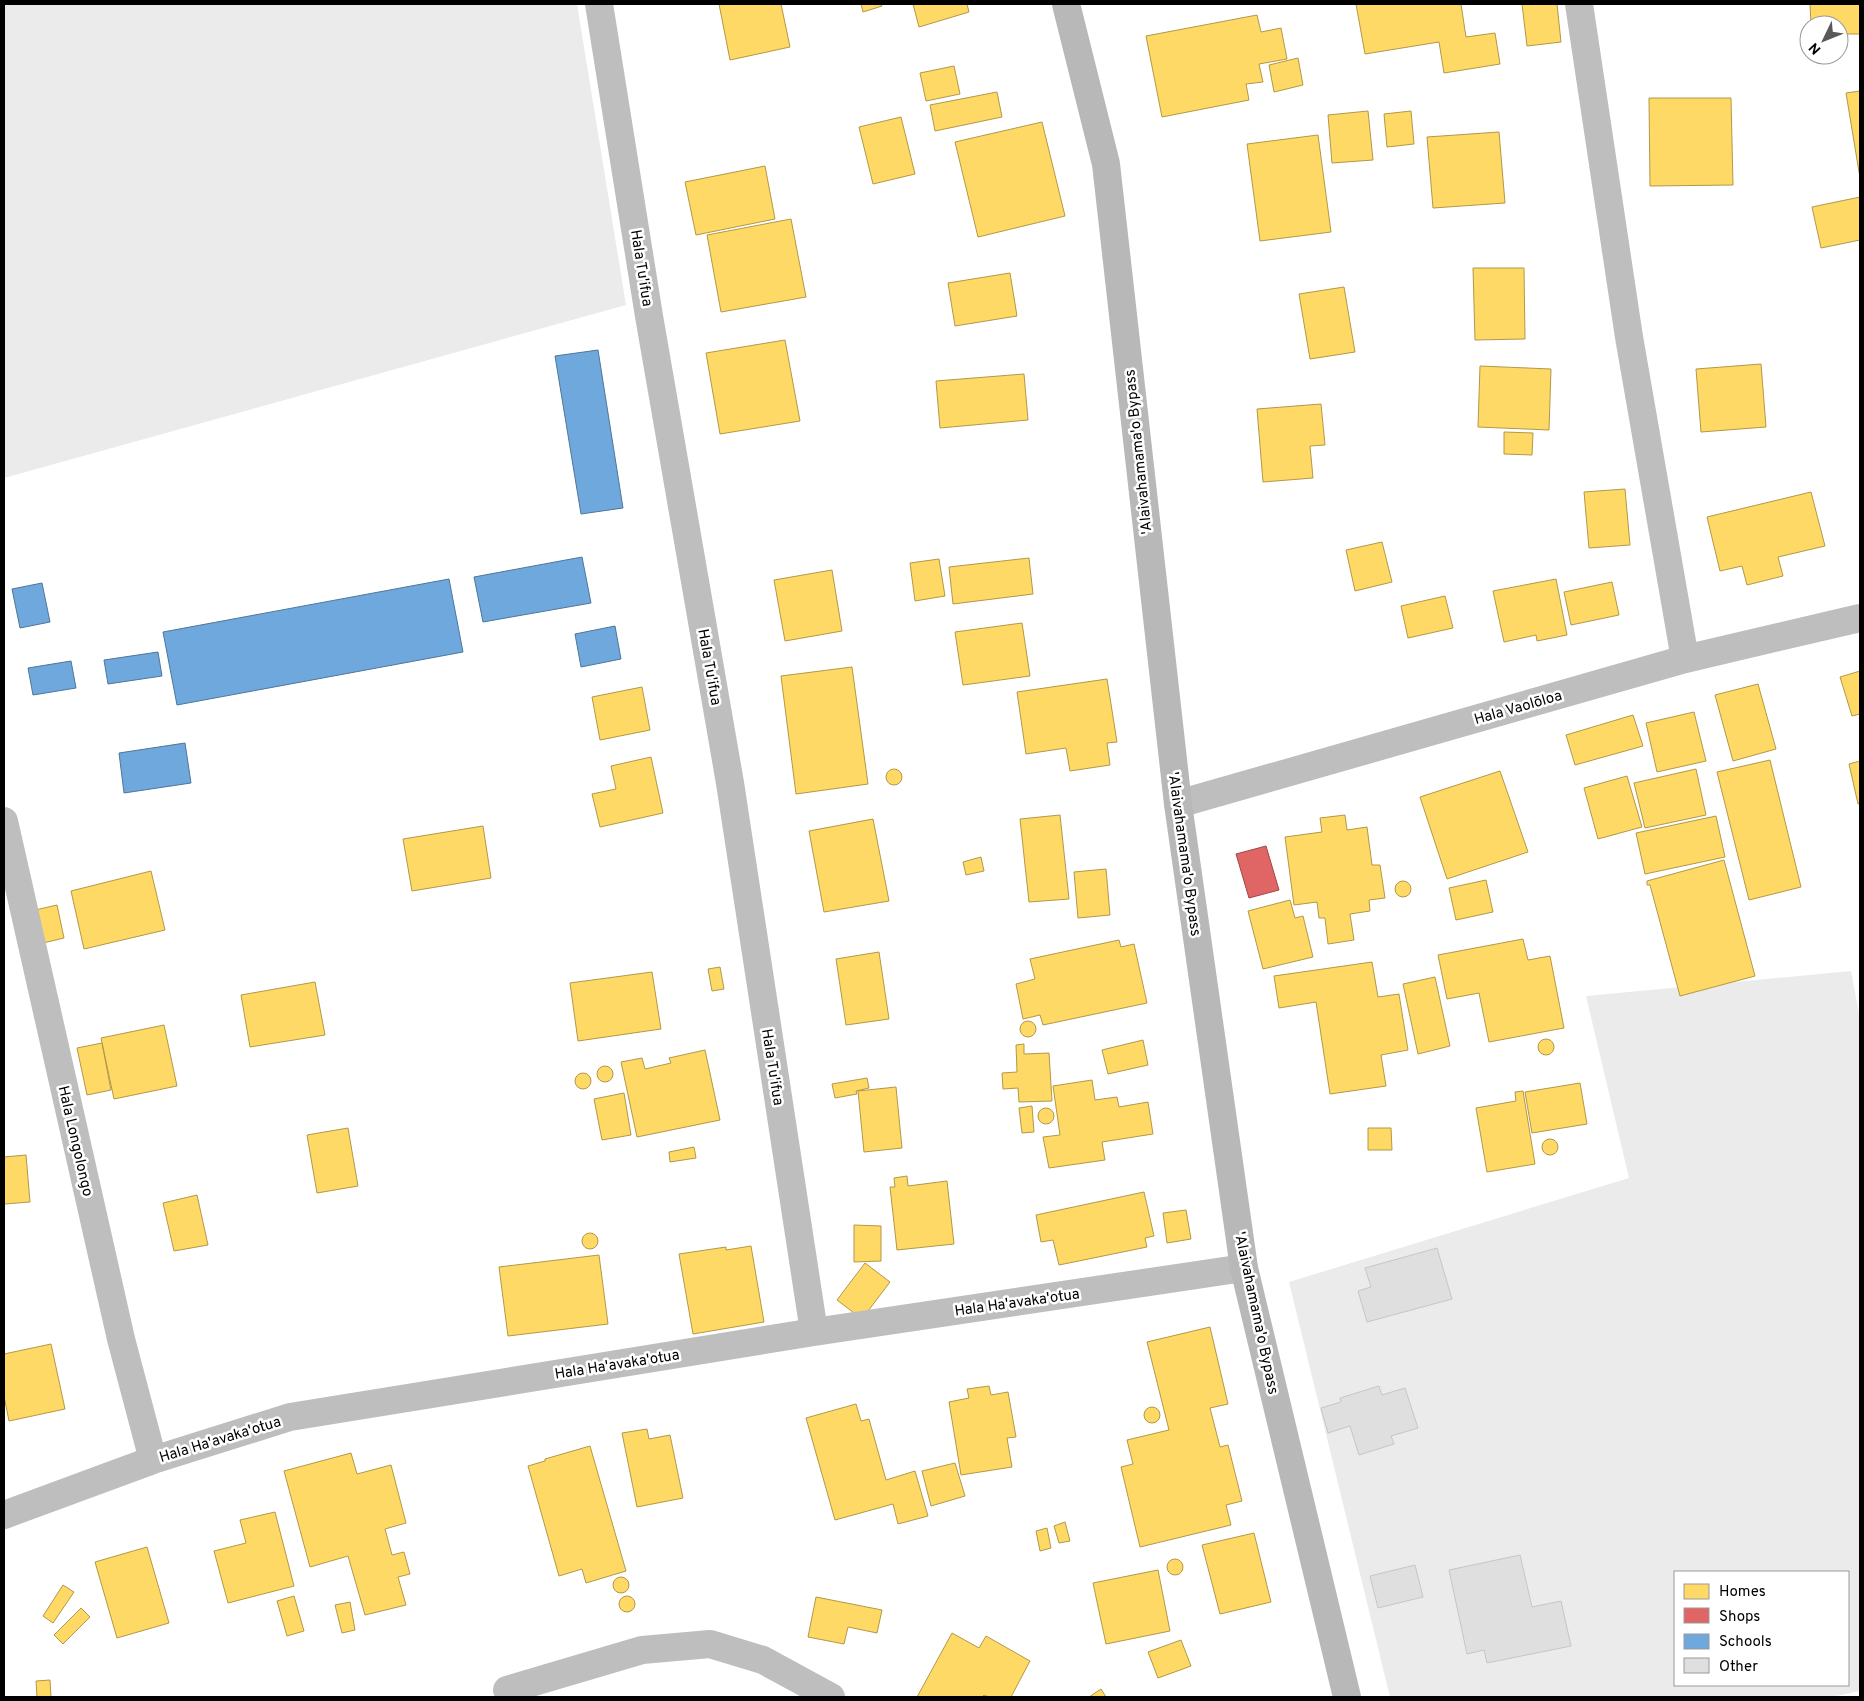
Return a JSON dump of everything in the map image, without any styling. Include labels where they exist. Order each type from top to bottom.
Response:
[{"type":"main road","name":"'Alaivahamama'o Bypass","points":[[1066,4],[1106,164],[1178,804],[1244,1268],[1347,1697]]},
{"type":"street","name":"Hala Tu'ifua","points":[[599,4],[649,316],[730,783],[814,1332]]},
{"type":"street","points":[[1579,4],[1629,337],[1685,659]]},
{"type":"street","name":"Hala Vaolōloa","points":[[1178,804],[1685,659],[1860,618]]},
{"type":"street","name":"Hala Longolongo","points":[[4,821],[121,1339],[153,1460]]},
{"type":"street","name":"Hala Ha'avaka'otua","points":[[4,1515],[153,1460],[290,1417],[814,1332],[1244,1268]]},
{"type":"street","points":[[507,1690],[642,1650],[710,1644],[763,1660],[831,1697]]},
{"type":"shaded area","points":[[4,4],[577,4],[626,305],[4,478]]},
{"type":"shaded area","points":[[1851,971],[1860,1018],[1860,1691],[1831,1697],[1390,1697],[1289,1282],[1629,1178],[1586,996]]},
{"type":"building: Homes","points":[[719,4],[781,4],[790,47],[730,60]]},
{"type":"building: Homes","points":[[861,4],[881,4],[882,6],[863,12]]},
{"type":"building: Homes","points":[[913,4],[967,4],[969,12],[919,27]]},
{"type":"building: Homes","points":[[1356,4],[1461,4],[1466,37],[1495,33],[1500,64],[1444,73],[1439,42],[1365,54]]},
{"type":"building: Homes","points":[[1522,4],[1557,4],[1561,42],[1527,46]]},
{"type":"building: Homes","points":[[1810,4],[1860,4],[1860,34],[1849,34],[1849,15],[1811,15]]},
{"type":"building: Homes","points":[[1257,15],[1261,32],[1281,28],[1287,59],[1259,64],[1263,82],[1246,84],[1249,100],[1162,117],[1146,36]]},
{"type":"building: Homes","points":[[1298,58],[1303,85],[1274,92],[1269,65]]},
{"type":"building: Homes","points":[[954,66],[960,94],[926,101],[920,73]]},
{"type":"building: Homes","points":[[1860,91],[1860,178],[1846,93]]},
{"type":"building: Homes","points":[[997,92],[1002,117],[935,131],[930,105]]},
{"type":"building: Homes","points":[[1649,98],[1731,98],[1733,185],[1650,186]]},
{"type":"building: Homes","points":[[1368,111],[1373,160],[1332,163],[1328,115]]},
{"type":"building: Homes","points":[[1411,111],[1414,144],[1387,147],[1384,114]]},
{"type":"building: Homes","points":[[901,117],[915,174],[873,184],[859,127]]},
{"type":"building: Homes","points":[[1042,122],[1065,216],[978,237],[955,142]]},
{"type":"building: Homes","points":[[1499,132],[1505,203],[1433,208],[1427,137]]},
{"type":"building: Homes","points":[[1318,135],[1331,232],[1260,241],[1247,144]]},
{"type":"building: Homes","points":[[765,166],[775,219],[696,235],[685,182]]},
{"type":"building: Homes","points":[[1860,197],[1860,240],[1821,248],[1812,207]]},
{"type":"building: Homes","points":[[791,219],[806,297],[721,312],[707,235]]},
{"type":"building: Homes","points":[[1473,268],[1524,268],[1525,339],[1475,340]]},
{"type":"building: Homes","points":[[1010,273],[1017,316],[955,326],[948,283]]},
{"type":"building: Homes","points":[[1344,287],[1355,352],[1310,359],[1299,294]]},
{"type":"building: Homes","points":[[785,340],[800,421],[720,434],[706,353]]},
{"type":"building: Homes","points":[[1761,364],[1766,427],[1701,432],[1696,369]]},
{"type":"building: Homes","points":[[1480,366],[1551,369],[1549,430],[1478,427]]},
{"type":"building: Homes","points":[[1024,374],[1028,420],[940,428],[936,381]]},
{"type":"building: Homes","points":[[1321,404],[1325,445],[1310,446],[1313,478],[1263,482],[1257,409]]},
{"type":"building: Homes","points":[[1504,432],[1533,433],[1532,455],[1504,454]]},
{"type":"building: Homes","points":[[1625,489],[1630,545],[1589,548],[1584,492]]},
{"type":"building: Homes","points":[[1811,492],[1825,546],[1778,557],[1783,576],[1747,585],[1742,566],[1720,571],[1707,517]]},
{"type":"building: Homes","points":[[1382,542],[1392,582],[1355,591],[1346,550]]},
{"type":"building: Homes","points":[[1029,558],[1033,594],[953,604],[949,567]]},
{"type":"building: Homes","points":[[939,559],[945,596],[915,601],[910,563]]},
{"type":"building: Homes","points":[[832,570],[842,631],[785,641],[774,580]]},
{"type":"building: Homes","points":[[1556,579],[1567,635],[1537,641],[1536,635],[1504,642],[1493,591]]},
{"type":"building: Homes","points":[[1612,582],[1619,615],[1571,625],[1564,592]]},
{"type":"building: Homes","points":[[1445,596],[1453,628],[1408,638],[1401,606]]},
{"type":"building: Homes","points":[[1022,623],[1030,676],[963,685],[955,632]]},
{"type":"building: Homes","points":[[852,667],[868,784],[796,794],[781,676]]},
{"type":"building: Homes","points":[[1860,671],[1860,714],[1852,716],[1840,677]]},
{"type":"building: Homes","points":[[1107,679],[1117,742],[1107,743],[1110,765],[1070,771],[1066,748],[1026,754],[1017,692]]},
{"type":"building: Homes","points":[[1758,684],[1776,749],[1733,761],[1715,695]]},
{"type":"building: Homes","points":[[642,687],[650,730],[600,740],[592,697]]},
{"type":"building: Homes","points":[[1694,712],[1706,761],[1657,772],[1646,723]]},
{"type":"building: Homes","points":[[1633,715],[1643,746],[1575,765],[1566,735]]},
{"type":"building: Homes","points":[[651,757],[663,813],[600,827],[592,794],[616,789],[611,766]]},
{"type":"building: Homes","points":[[1770,760],[1801,887],[1749,900],[1717,772]]},
{"type":"building: Homes","points":[[1860,761],[1860,803],[1858,804],[1849,764]]},
{"type":"building: Homes","points":[[891,769],[897,769],[902,774],[900,783],[891,785],[886,780],[886,774]]},
{"type":"building: Homes","points":[[1696,769],[1706,815],[1645,828],[1634,783]]},
{"type":"building: Homes","points":[[1500,771],[1528,852],[1447,879],[1420,797]]},
{"type":"building: Homes","points":[[1627,776],[1642,827],[1598,839],[1584,788]]},
{"type":"building: Homes","points":[[1060,815],[1069,899],[1029,902],[1020,819]]},
{"type":"building: Homes","points":[[1345,815],[1347,830],[1367,827],[1372,865],[1380,865],[1385,898],[1369,900],[1370,911],[1350,914],[1354,940],[1328,944],[1325,918],[1319,918],[1317,902],[1294,905],[1285,837],[1322,832],[1320,818]]},
{"type":"building: Homes","points":[[1716,816],[1725,857],[1645,874],[1636,833]]},
{"type":"building: Homes","points":[[873,819],[889,901],[824,912],[809,831]]},
{"type":"building: Homes","points":[[483,826],[491,878],[412,891],[403,839]]},
{"type":"building: Homes","points":[[981,857],[984,871],[966,875],[963,862]]},
{"type":"building: Homes","points":[[1724,860],[1755,976],[1680,996],[1650,885],[1647,885],[1647,881]]},
{"type":"building: Homes","points":[[1106,869],[1110,915],[1078,918],[1074,872]]},
{"type":"building: Homes","points":[[151,871],[165,930],[84,949],[71,891]]},
{"type":"building: Homes","points":[[1486,880],[1493,912],[1456,920],[1449,888]]},
{"type":"building: Homes","points":[[1400,881],[1406,881],[1411,886],[1409,895],[1400,897],[1395,892],[1395,886]]},
{"type":"building: Homes","points":[[1290,900],[1295,918],[1303,916],[1313,957],[1263,969],[1248,911]]},
{"type":"building: Homes","points":[[57,905],[64,938],[39,944],[31,911]]},
{"type":"building: Homes","points":[[1523,939],[1528,960],[1550,956],[1564,1028],[1489,1042],[1479,993],[1447,999],[1438,955]]},
{"type":"building: Homes","points":[[1119,940],[1121,947],[1134,944],[1147,1003],[1043,1025],[1040,1015],[1023,1019],[1016,984],[1035,979],[1030,959]]},
{"type":"building: Homes","points":[[879,952],[889,1019],[846,1025],[836,959]]},
{"type":"building: Homes","points":[[1372,962],[1378,997],[1399,994],[1408,1050],[1381,1055],[1386,1086],[1330,1094],[1316,1002],[1279,1008],[1274,976]]},
{"type":"building: Homes","points":[[720,967],[724,989],[712,991],[708,969]]},
{"type":"building: Homes","points":[[652,972],[661,1029],[578,1041],[570,983]]},
{"type":"building: Homes","points":[[1435,977],[1450,1046],[1418,1054],[1403,984]]},
{"type":"building: Homes","points":[[315,982],[325,1035],[250,1047],[241,995]]},
{"type":"building: Homes","points":[[1025,1021],[1031,1021],[1036,1026],[1034,1035],[1025,1037],[1020,1032],[1020,1026]]},
{"type":"building: Homes","points":[[164,1025],[177,1086],[114,1099],[101,1038]]},
{"type":"building: Homes","points":[[1543,1039],[1549,1039],[1554,1044],[1552,1053],[1543,1055],[1538,1050],[1538,1044]]},
{"type":"building: Homes","points":[[1143,1040],[1148,1065],[1108,1074],[1102,1050]]},
{"type":"building: Homes","points":[[102,1043],[111,1090],[87,1095],[77,1048]]},
{"type":"building: Homes","points":[[1024,1044],[1024,1054],[1049,1053],[1052,1101],[1019,1102],[1018,1088],[1003,1089],[1002,1073],[1017,1072],[1016,1045]]},
{"type":"building: Homes","points":[[705,1050],[720,1120],[637,1137],[621,1062],[642,1058],[645,1069],[671,1063],[669,1058]]},
{"type":"building: Homes","points":[[602,1066],[608,1066],[613,1071],[611,1080],[602,1082],[597,1077],[597,1071]]},
{"type":"building: Homes","points":[[580,1073],[586,1073],[591,1078],[589,1087],[580,1089],[575,1084],[575,1078]]},
{"type":"building: Homes","points":[[867,1078],[869,1088],[856,1091],[857,1094],[835,1098],[832,1084]]},
{"type":"building: Homes","points":[[1092,1080],[1095,1100],[1117,1097],[1119,1107],[1148,1102],[1153,1134],[1102,1142],[1105,1160],[1049,1168],[1043,1137],[1060,1135],[1053,1086]]},
{"type":"building: Homes","points":[[1580,1083],[1587,1124],[1532,1133],[1525,1092]]},
{"type":"building: Homes","points":[[896,1087],[902,1148],[864,1152],[858,1091]]},
{"type":"building: Homes","points":[[1523,1091],[1535,1164],[1487,1172],[1476,1108],[1516,1101],[1515,1092]]},
{"type":"building: Homes","points":[[624,1093],[631,1135],[602,1140],[594,1099]]},
{"type":"building: Homes","points":[[1032,1106],[1034,1132],[1022,1133],[1019,1108]]},
{"type":"building: Homes","points":[[1043,1108],[1049,1108],[1054,1113],[1052,1122],[1043,1124],[1038,1119],[1038,1113]]},
{"type":"building: Homes","points":[[348,1128],[358,1186],[317,1193],[307,1135]]},
{"type":"building: Homes","points":[[1368,1128],[1391,1128],[1392,1150],[1368,1150]]},
{"type":"building: Homes","points":[[1547,1139],[1553,1139],[1558,1144],[1556,1153],[1547,1155],[1542,1150],[1542,1144]]},
{"type":"building: Homes","points":[[694,1147],[696,1158],[670,1162],[669,1152]]},
{"type":"building: Homes","points":[[26,1155],[30,1202],[4,1204],[4,1157]]},
{"type":"building: Homes","points":[[907,1176],[908,1186],[947,1181],[954,1244],[897,1250],[890,1187],[895,1187],[894,1178]]},
{"type":"building: Homes","points":[[1144,1192],[1154,1236],[1145,1238],[1147,1247],[1059,1265],[1053,1240],[1041,1242],[1036,1215]]},
{"type":"building: Homes","points":[[197,1195],[208,1245],[174,1251],[163,1203]]},
{"type":"building: Homes","points":[[1186,1210],[1191,1239],[1167,1243],[1163,1213]]},
{"type":"building: Homes","points":[[854,1225],[881,1226],[881,1261],[854,1262]]},
{"type":"building: Homes","points":[[587,1233],[593,1233],[598,1238],[596,1247],[587,1249],[582,1244],[582,1238]]},
{"type":"building: Homes","points":[[751,1246],[764,1322],[693,1334],[679,1254],[726,1247],[726,1250]]},
{"type":"building: Homes","points":[[599,1255],[608,1324],[508,1336],[499,1267]]},
{"type":"building: Homes","points":[[865,1263],[890,1282],[862,1319],[837,1300]]},
{"type":"building: Homes","points":[[1210,1327],[1228,1404],[1210,1408],[1220,1447],[1228,1445],[1242,1501],[1226,1505],[1231,1525],[1140,1547],[1121,1467],[1133,1464],[1127,1440],[1169,1430],[1147,1342]]},
{"type":"building: Homes","points":[[51,1344],[65,1409],[9,1421],[4,1396],[4,1354]]},
{"type":"building: Homes","points":[[989,1386],[991,1395],[1008,1392],[1016,1437],[1007,1438],[1012,1467],[961,1475],[949,1402],[969,1398],[967,1389]]},
{"type":"building: Homes","points":[[856,1404],[861,1421],[869,1419],[886,1480],[915,1471],[928,1516],[898,1524],[893,1504],[835,1520],[806,1418]]},
{"type":"building: Homes","points":[[1149,1407],[1155,1407],[1160,1412],[1158,1421],[1149,1423],[1144,1418],[1144,1412]]},
{"type":"building: Homes","points":[[647,1429],[649,1439],[670,1435],[683,1498],[637,1507],[622,1433]]},
{"type":"building: Homes","points":[[590,1446],[626,1571],[586,1583],[582,1569],[559,1576],[528,1466]]},
{"type":"building: Homes","points":[[351,1453],[357,1474],[391,1465],[406,1523],[385,1529],[392,1555],[404,1552],[410,1574],[398,1577],[406,1605],[365,1615],[348,1556],[310,1567],[284,1471]]},
{"type":"building: Homes","points":[[955,1463],[965,1496],[931,1506],[922,1471]]},
{"type":"building: Homes","points":[[275,1512],[294,1586],[228,1603],[214,1551],[246,1543],[240,1520]]},
{"type":"building: Homes","points":[[1065,1522],[1070,1541],[1059,1543],[1054,1526]]},
{"type":"building: Homes","points":[[1047,1528],[1051,1548],[1040,1551],[1036,1531]]},
{"type":"building: Homes","points":[[1254,1533],[1271,1602],[1220,1614],[1202,1545]]},
{"type":"building: Homes","points":[[147,1547],[169,1623],[117,1638],[95,1562]]},
{"type":"building: Homes","points":[[1172,1559],[1178,1559],[1183,1564],[1181,1573],[1172,1575],[1167,1570],[1167,1564]]},
{"type":"building: Homes","points":[[1158,1570],[1170,1631],[1106,1644],[1093,1583]]},
{"type":"building: Homes","points":[[618,1577],[624,1577],[629,1582],[627,1591],[618,1593],[613,1588],[613,1582]]},
{"type":"building: Homes","points":[[63,1585],[74,1592],[53,1623],[43,1616]]},
{"type":"building: Homes","points":[[294,1596],[304,1631],[287,1636],[277,1601]]},
{"type":"building: Homes","points":[[624,1596],[630,1596],[635,1601],[633,1610],[624,1612],[619,1607],[619,1601]]},
{"type":"building: Homes","points":[[816,1597],[882,1610],[877,1633],[848,1627],[844,1644],[808,1637]]},
{"type":"building: Homes","points":[[350,1602],[355,1630],[342,1633],[335,1605]]},
{"type":"building: Homes","points":[[81,1608],[90,1617],[63,1644],[54,1635]]},
{"type":"building: Homes","points":[[952,1633],[979,1648],[986,1636],[1030,1661],[1011,1697],[989,1697],[984,1695],[982,1697],[917,1697]]},
{"type":"building: Homes","points":[[1181,1640],[1191,1666],[1158,1678],[1148,1652]]},
{"type":"building: Homes","points":[[50,1680],[51,1697],[37,1697],[36,1681]]},
{"type":"building: Homes","points":[[1101,1689],[1106,1697],[1089,1697]]},
{"type":"building: Shops","points":[[1266,846],[1279,890],[1249,898],[1236,854]]},
{"type":"building: Schools","points":[[598,350],[623,508],[581,514],[555,356]]},
{"type":"building: Schools","points":[[582,557],[591,603],[483,622],[474,577]]},
{"type":"building: Schools","points":[[449,579],[463,652],[177,705],[163,632]]},
{"type":"building: Schools","points":[[42,583],[50,622],[20,628],[12,589]]},
{"type":"building: Schools","points":[[615,626],[621,659],[581,667],[575,634]]},
{"type":"building: Schools","points":[[158,652],[162,676],[108,684],[104,660]]},
{"type":"building: Schools","points":[[71,661],[76,688],[33,695],[28,668]]},
{"type":"building: Schools","points":[[185,743],[191,783],[124,793],[119,753]]},
{"type":"building: Other","points":[[1437,1248],[1452,1299],[1367,1322],[1358,1291],[1371,1287],[1365,1268]]},
{"type":"building: Other","points":[[1379,1386],[1382,1395],[1405,1388],[1418,1428],[1391,1436],[1394,1444],[1359,1455],[1350,1426],[1328,1433],[1321,1408],[1341,1402],[1340,1398]]},
{"type":"building: Other","points":[[1520,1555],[1532,1607],[1561,1601],[1571,1646],[1487,1663],[1484,1650],[1467,1654],[1449,1570]]},
{"type":"building: Other","points":[[1415,1565],[1423,1597],[1378,1608],[1370,1576]]}]
